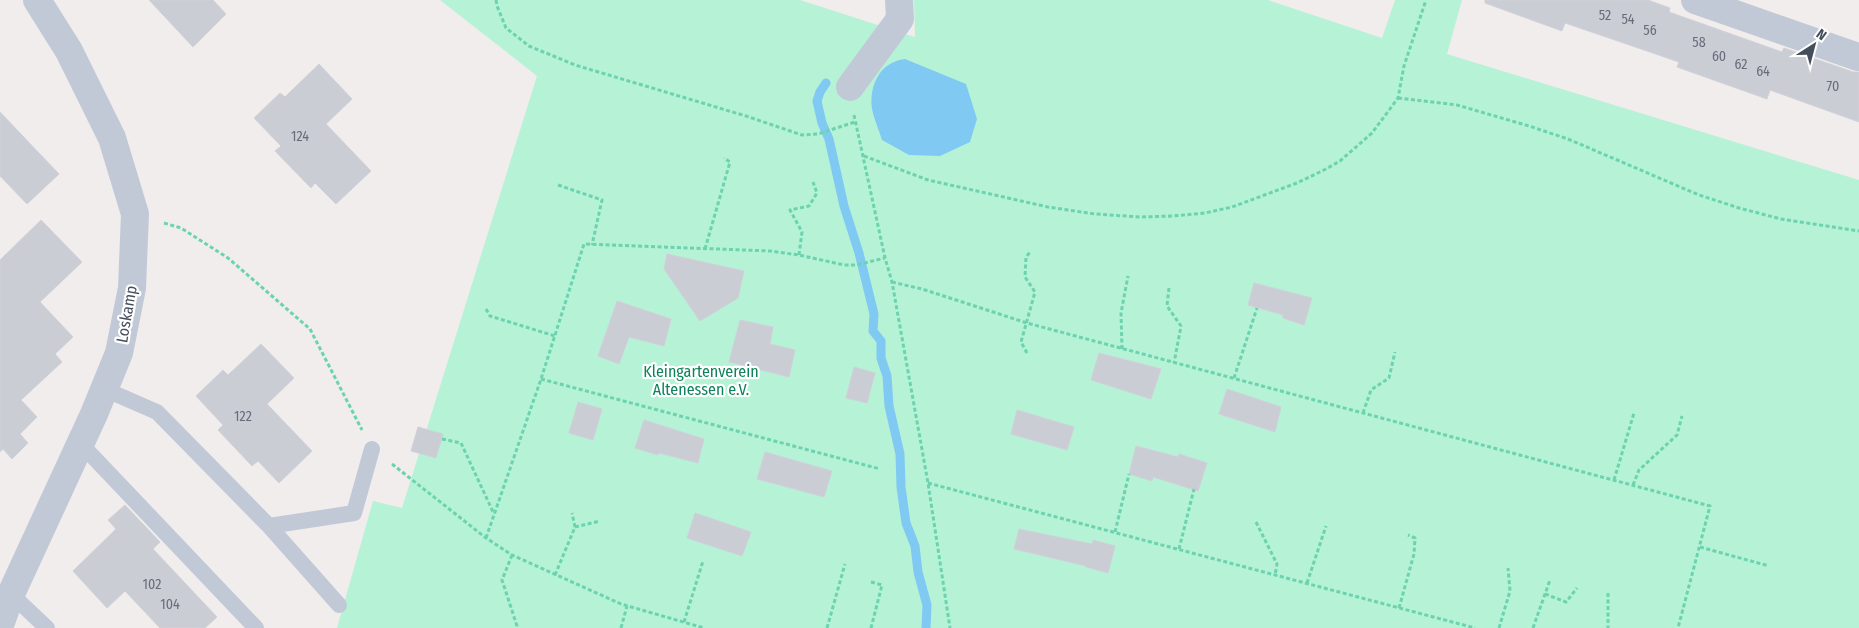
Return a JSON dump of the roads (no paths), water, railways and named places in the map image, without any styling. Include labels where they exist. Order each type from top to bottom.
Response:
[{"type":"street","name":"Loskamp","points":[[0,625],[11,594],[119,353],[132,288],[135,214],[112,138],[69,51],[37,0]]},
{"type":"street","points":[[850,87],[900,19],[899,0]]},
{"type":"street","points":[[1695,0],[1858,57]]},
{"type":"lane","points":[[104,389],[157,412],[269,526],[339,605]]},
{"type":"lane","points":[[80,443],[256,628]]},
{"type":"lane","points":[[269,526],[354,513],[372,449]]},
{"type":"lane","points":[[11,594],[47,628]]},
{"type":"water","points":[[905,59],[966,84],[977,119],[970,142],[940,156],[909,155],[882,140],[872,109],[872,91],[878,76],[883,70],[896,61]]},
{"type":"waterway","points":[[826,83],[817,101],[822,123],[829,139],[844,206],[859,253],[874,314],[873,331],[881,341],[881,358],[887,376],[889,406],[900,454],[901,487],[906,523],[915,546],[918,572],[927,605],[926,628]]},
{"type":"park label","name":"Kleingartenverein Altenessen e.V.","points":[[701,380]]}]
